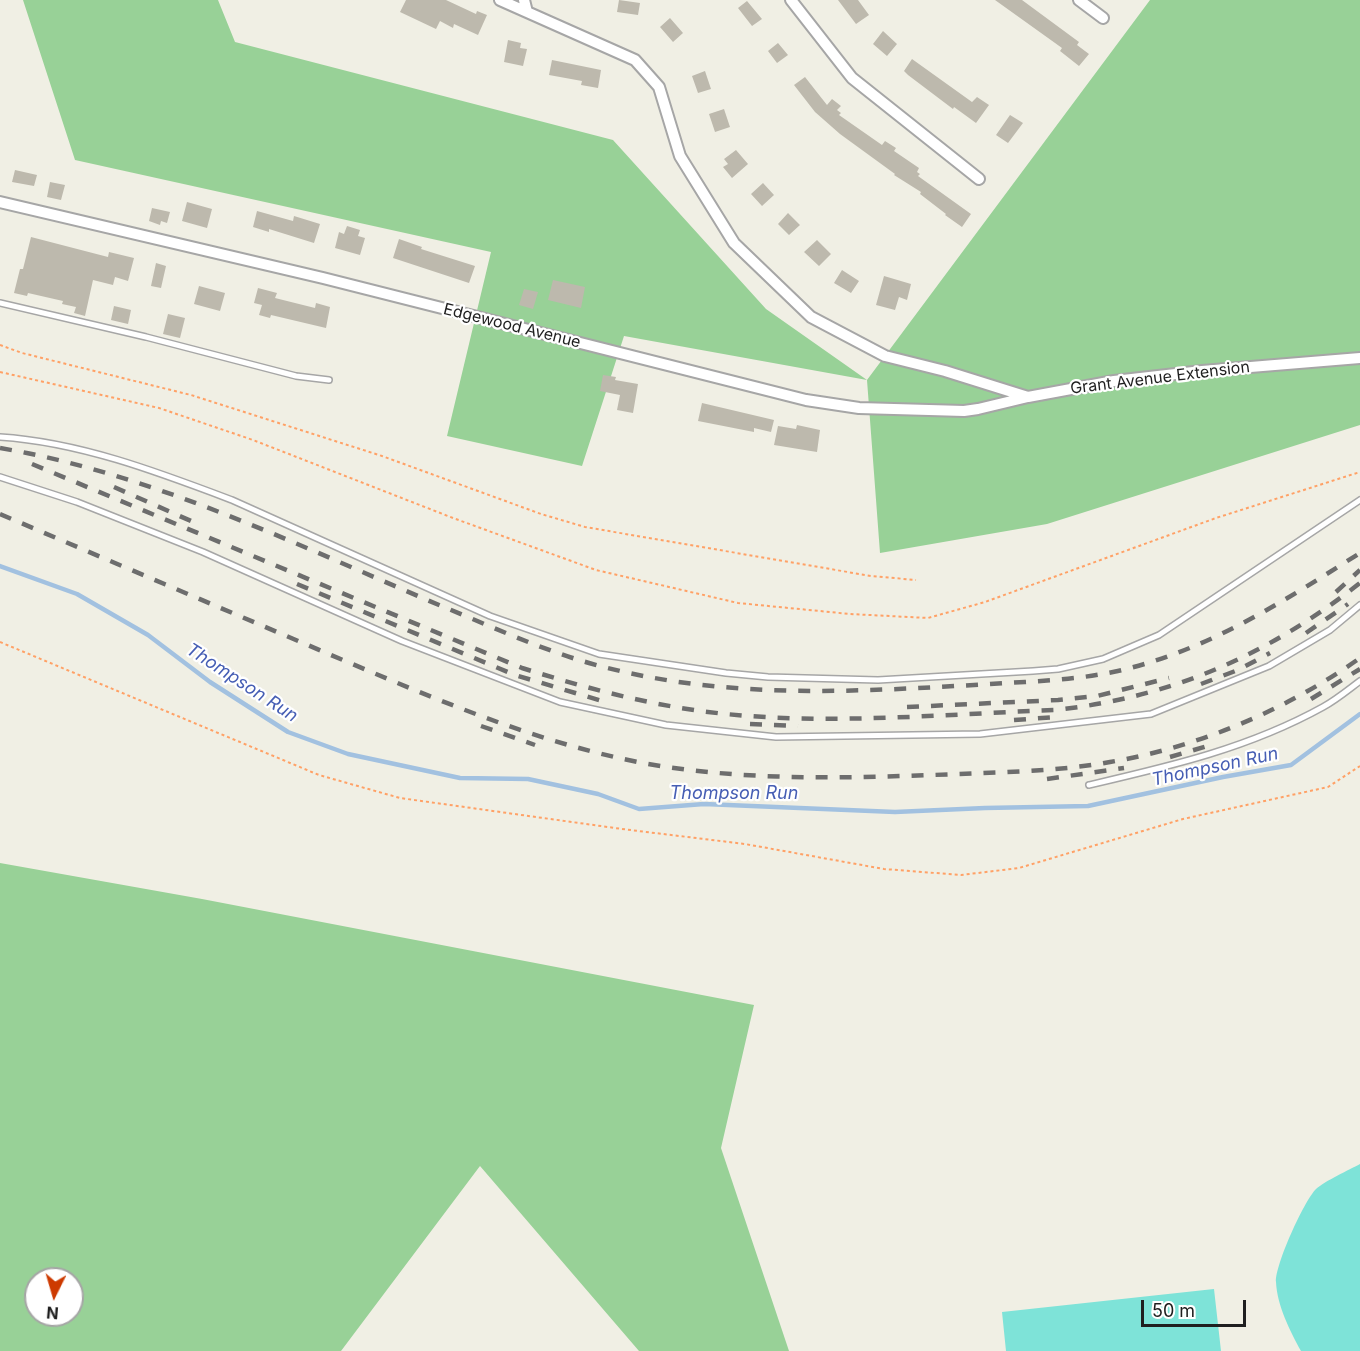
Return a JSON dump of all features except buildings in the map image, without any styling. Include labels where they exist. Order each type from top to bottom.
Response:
[{"type":"street","name":"Grant Avenue Extension","points":[[500,0],[635,60],[659,87],[680,156],[734,243],[811,317],[885,356],[945,371],[1028,397],[1125,380],[1360,358]]},
{"type":"street","points":[[524,0],[527,12]]},
{"type":"street","points":[[791,0],[852,78],[979,178]]},
{"type":"street","points":[[1079,0],[1103,18]]},
{"type":"street","name":"Edgewood Avenue","points":[[0,202],[411,300],[806,400],[859,408],[964,411],[1028,397]]},
{"type":"lane","points":[[0,303],[146,337],[296,376],[329,380]]},
{"type":"lane","points":[[0,437],[47,442],[190,484],[232,500],[473,609],[599,654],[768,677],[878,680],[1058,669],[1103,659],[1159,635],[1360,500]]},
{"type":"lane","points":[[0,477],[77,502],[203,552],[402,641],[560,702],[666,725],[776,737],[980,734],[1151,714],[1269,666],[1330,630],[1360,605]]},
{"type":"lane","points":[[1089,785],[1184,763],[1249,742],[1324,707],[1360,681]]},
{"type":"path","points":[[0,345],[22,353],[191,395],[382,456],[541,514],[585,526],[859,575],[916,580]]},
{"type":"path","points":[[0,372],[159,408],[253,440],[453,518],[596,570],[738,603],[850,614],[928,618],[939,615],[985,602],[1216,518],[1360,472]]},
{"type":"path","points":[[0,642],[319,775],[400,798],[622,830],[744,844],[884,869],[962,875],[1019,868],[1183,819],[1328,787],[1360,766]]},
{"type":"green space","points":[[23,0],[218,0],[235,42],[613,140],[766,309],[867,380],[624,336],[582,466],[447,436],[491,252],[75,160]]},
{"type":"green space","points":[[1150,0],[1360,0],[1360,425],[1047,524],[880,553],[867,380]]},
{"type":"green space","points":[[0,863],[202,899],[754,1005],[721,1148],[789,1351],[639,1351],[480,1166],[341,1351],[0,1351]]},
{"type":"shaded area","points":[[1360,1164],[1360,1351],[1301,1351],[1281,1309],[1276,1282],[1280,1262],[1298,1219],[1316,1189]]},
{"type":"shaded area","points":[[1214,1289],[1221,1351],[1006,1351],[1002,1312]]},
{"type":"waterway","name":"Thompson Run","points":[[0,566],[77,594],[148,635],[210,682],[288,732],[348,754],[460,778],[528,779],[598,794],[639,809],[704,804],[895,812],[1088,806],[1291,765],[1360,714]]},
{"type":"railway","points":[[0,448],[57,460],[169,493],[278,536],[494,628],[570,657],[643,676],[751,689],[806,691],[915,688],[1051,680],[1117,671],[1161,659],[1221,634],[1278,604],[1360,553]]},
{"type":"railway","points":[[32,464],[522,668],[623,696],[674,707],[726,714],[807,719],[890,718],[1054,710],[1097,704],[1178,684],[1254,652],[1290,632],[1360,583]]},
{"type":"railway","points":[[114,487],[191,521]]},
{"type":"railway","points":[[0,514],[446,703],[523,731],[602,754],[682,769],[761,776],[880,777],[1034,771],[1110,762],[1176,747],[1241,724],[1302,694],[1360,658]]},
{"type":"railway","points":[[1336,592],[1360,570]]},
{"type":"railway","points":[[297,584],[515,675],[602,701]]},
{"type":"railway","points":[[1306,633],[1348,604]]},
{"type":"railway","points":[[1201,684],[1238,670],[1270,653]]},
{"type":"railway","points":[[1311,699],[1360,669]]},
{"type":"railway","points":[[907,707],[1097,696],[1169,678]]},
{"type":"railway","points":[[1014,720],[1056,717]]},
{"type":"railway","points":[[750,724],[798,726]]},
{"type":"railway","points":[[481,726],[535,745]]},
{"type":"railway","points":[[1170,757],[1211,745]]},
{"type":"railway","points":[[1047,779],[1124,768]]}]
